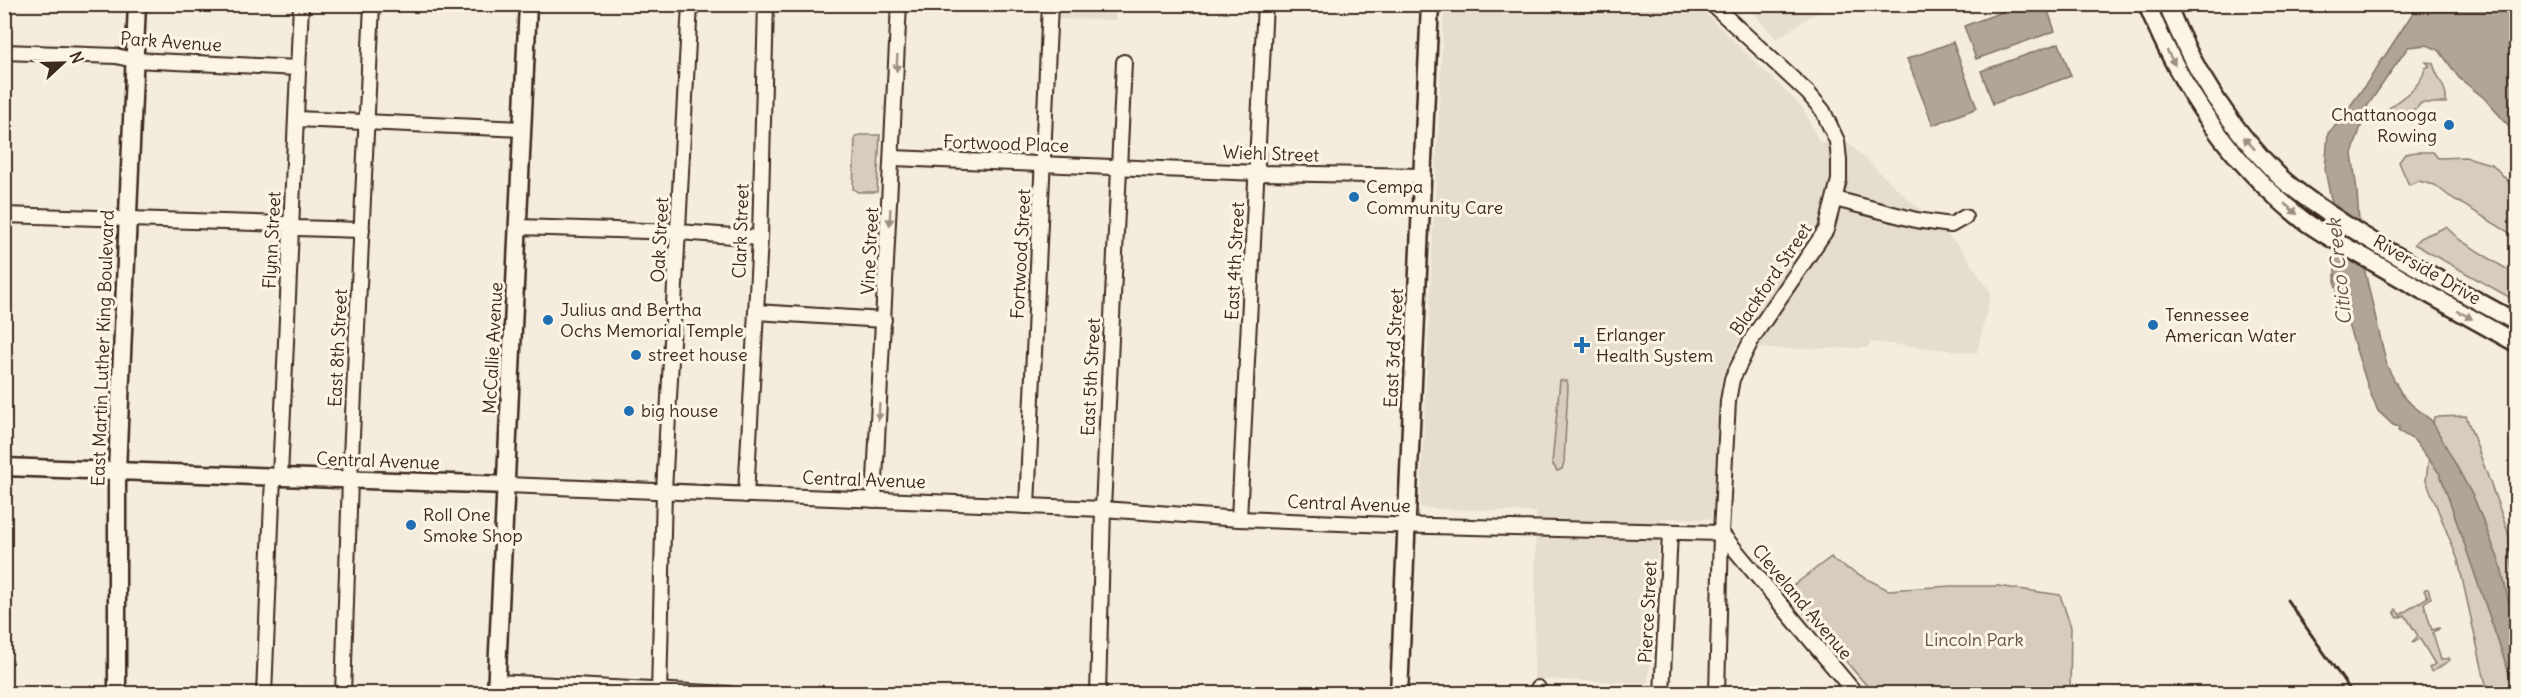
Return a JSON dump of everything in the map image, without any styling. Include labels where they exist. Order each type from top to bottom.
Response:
[{"type":"main road","name":"East Martin Luther King Boulevard","points":[[117,693],[117,471],[137,4]]},
{"type":"main road","name":"McCallie Avenue","points":[[497,688],[528,4]]},
{"type":"main road","name":"East 3rd Street","points":[[1399,693],[1430,4]]},
{"type":"main road","name":"Riverside Drive","points":[[2147,4],[2164,45],[2185,86],[2204,116],[2241,162],[2305,221],[2414,286],[2517,343]]},
{"type":"main road","name":"Riverside Drive","points":[[2167,4],[2178,34],[2205,85],[2242,135],[2279,176],[2362,235],[2517,322]]},
{"type":"main road","name":"Central Avenue","points":[[4,466],[507,485]]},
{"type":"street","name":"Flynn Street","points":[[264,693],[291,226],[301,4]]},
{"type":"street","name":"East 8th Street","points":[[344,693],[350,479],[372,4]]},
{"type":"street","name":"Oak Street","points":[[659,692],[664,491],[690,4]]},
{"type":"street","name":"Clark Street","points":[[746,495],[760,238],[766,4]]},
{"type":"street","name":"Vine Street","points":[[874,500],[899,4]]},
{"type":"street","name":"Fortwood Street","points":[[1027,506],[1050,4]]},
{"type":"street","name":"East 4th Street","points":[[1239,519],[1265,4]]},
{"type":"street","name":"Blackford Street","points":[[1712,4],[1808,93],[1823,111],[1837,141],[1839,160],[1839,180],[1830,222],[1753,337],[1732,379],[1728,401],[1721,533],[1717,693]]},
{"type":"street","name":"Park Avenue","points":[[4,52],[116,56],[134,60],[298,68]]},
{"type":"street","name":"East 5th Street","points":[[1098,693],[1103,509],[1124,62]]},
{"type":"street","points":[[296,119],[522,129]]},
{"type":"street","name":"Fortwood Place","points":[[893,158],[1119,166]]},
{"type":"street","name":"Wiehl Street","points":[[1119,166],[1422,176]]},
{"type":"street","points":[[1834,199],[1916,220],[1951,225],[1965,217]]},
{"type":"street","points":[[4,216],[362,230]]},
{"type":"street","points":[[518,227],[679,232],[760,238]]},
{"type":"street","points":[[756,312],[884,320]]},
{"type":"street","name":"Central Avenue","points":[[507,485],[1103,509],[1239,519],[1721,533]]},
{"type":"street","name":"Pierce Street","points":[[1662,693],[1670,532]]},
{"type":"street","name":"Cleveland Avenue","points":[[1721,533],[1856,693]]},
{"type":"street","points":[[497,688],[730,693]]},
{"type":"shaded area","points":[[1056,5],[1116,5],[1115,20],[1056,19]]},
{"type":"shaded area","name":"Erlanger Health System","points":[[1444,5],[1697,5],[1803,108],[1819,142],[1847,142],[1960,247],[1991,293],[1977,353],[1870,342],[1868,348],[1765,349],[1739,341],[1722,376],[1712,519],[1660,518],[1648,683],[1534,679],[1536,512],[1420,508]]},
{"type":"shaded area","points":[[1747,5],[1828,5],[1776,39]]},
{"type":"green space","points":[[2426,62],[2433,63],[2444,87],[2446,103],[2421,103],[2417,108],[2385,122],[2383,118],[2385,112],[2415,87],[2425,68],[2430,66]]},
{"type":"green space","points":[[880,135],[877,192],[858,192],[853,189],[855,137]]},
{"type":"green space","points":[[2433,152],[2438,158],[2467,157],[2493,165],[2516,190],[2516,237],[2435,185],[2418,181],[2409,185],[2399,162],[2405,154]]},
{"type":"green space","points":[[2446,227],[2460,240],[2516,275],[2516,301],[2414,244],[2420,238]]},
{"type":"green space","points":[[1560,380],[1567,381],[1568,386],[1564,462],[1562,469],[1557,471],[1552,463]]},
{"type":"green space","points":[[2466,416],[2508,532],[2516,590],[2516,693],[2491,693],[2485,681],[2458,560],[2426,480],[2434,417]]},
{"type":"green space","name":"Lincoln Park","points":[[1831,557],[1835,562],[1888,590],[1998,586],[2060,595],[2071,627],[2070,693],[1873,693],[1786,591]]},
{"type":"green space","points":[[2425,589],[2428,589],[2431,598],[2424,603],[2432,630],[2440,628],[2433,633],[2441,660],[2449,658],[2450,660],[2432,672],[2429,668],[2435,664],[2420,639],[2412,642],[2418,636],[2405,615],[2398,618],[2394,612],[2396,609],[2400,615],[2428,597]]},
{"type":"water","points":[[2021,5],[2046,5],[2055,31],[1976,59],[1964,26]]},
{"type":"water","name":"Citico Creek","points":[[2418,5],[2516,5],[2516,147],[2508,125],[2484,98],[2459,78],[2439,50],[2427,45],[2408,47],[2368,105],[2352,154],[2361,255],[2387,366],[2401,393],[2432,421],[2474,498],[2500,563],[2516,635],[2516,693],[2440,474],[2414,440],[2398,431],[2399,427],[2393,425],[2378,411],[2335,284],[2335,219],[2325,170],[2328,133],[2338,123],[2371,77]]},
{"type":"water","points":[[1953,42],[1977,108],[1933,125],[1907,59]]},
{"type":"water","points":[[2059,43],[2071,76],[1993,104],[1981,71]]},
{"type":"railway","points":[[2287,600],[2353,694]]},
{"type":"place","name":"Chattanooga Rowing","points":[[2449,125]]},
{"type":"place","name":"Cempa Community Care","points":[[1354,197]]},
{"type":"place","name":"Julius and Bertha Ochs Memorial Temple","points":[[548,320]]},
{"type":"place","name":"Tennessee American Water","points":[[2153,325]]},
{"type":"place","name":"Erlanger Health System","points":[[1582,345]]},
{"type":"place","name":"street house","points":[[636,355]]},
{"type":"place","name":"big house","points":[[629,411]]},
{"type":"place","name":"Roll One Smoke Shop","points":[[411,525]]}]
